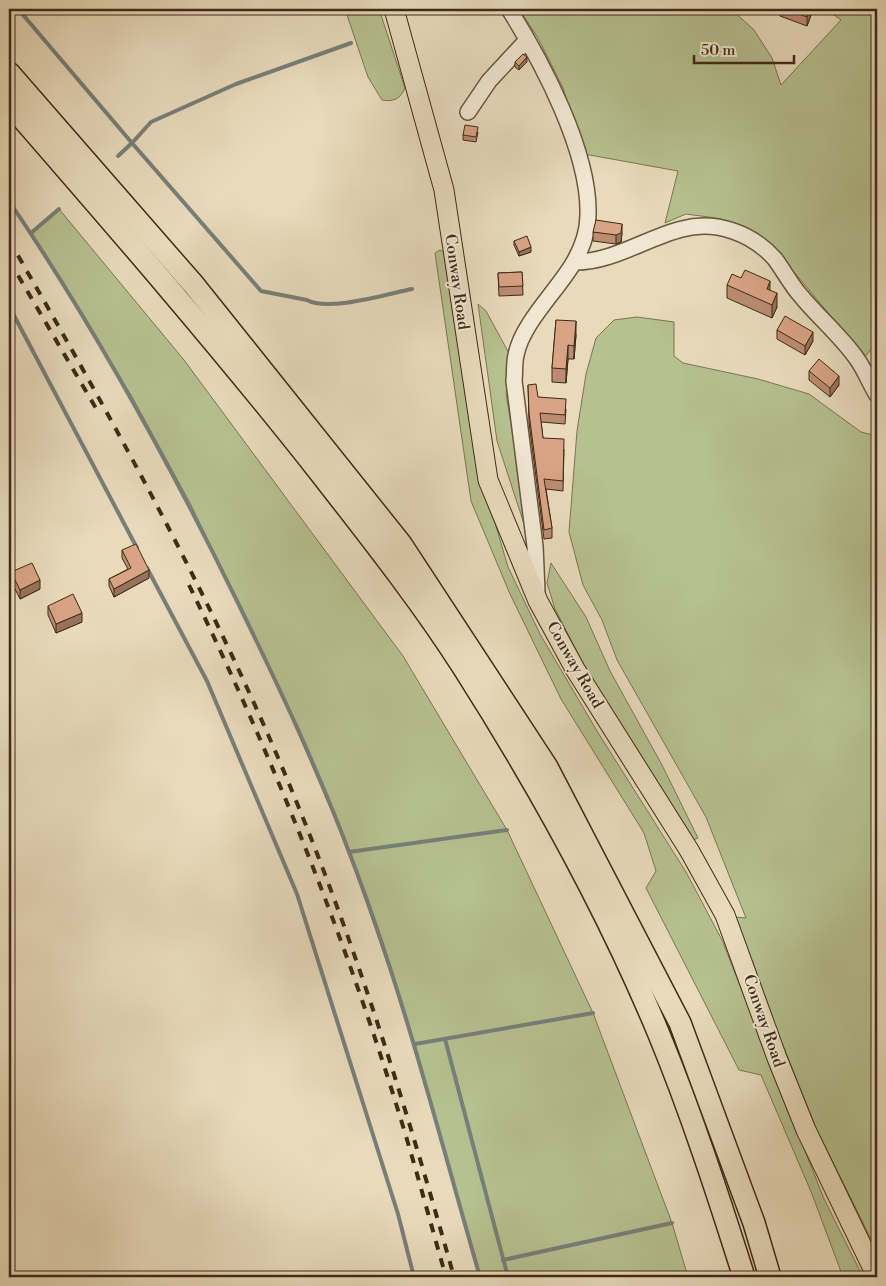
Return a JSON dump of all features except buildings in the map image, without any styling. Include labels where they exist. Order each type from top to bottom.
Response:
[{"type":"highway","points":[[9,73],[194,285],[402,544],[548,767],[680,1023],[754,1223],[771,1277]]},
{"type":"highway","points":[[9,103],[247,380],[370,538],[461,664],[508,740],[569,847],[618,943],[659,1034],[712,1177],[744,1277]]},
{"type":"highway","points":[[712,1177],[739,1277]]},
{"type":"main road","name":"Conway Road","points":[[394,9],[444,190],[488,480],[538,601],[575,669],[689,850],[726,915],[776,1058],[806,1130],[877,1277]]},
{"type":"street","points":[[509,9],[562,113],[579,156],[587,188],[588,216],[584,241],[574,262],[525,332],[516,354],[514,381],[535,546],[538,601]]},
{"type":"street","points":[[468,112],[489,81],[526,40]]},
{"type":"street","points":[[574,262],[591,263],[684,228],[715,227],[740,232],[758,242],[801,296],[839,335],[859,361],[877,395]]},
{"type":"green space","points":[[345,9],[379,9],[405,88],[396,99],[390,101],[382,100],[368,77]]},
{"type":"green space","points":[[519,9],[731,9],[754,30],[772,58],[781,85],[841,20],[826,9],[877,9],[877,342],[865,357],[769,242],[747,230],[716,218],[686,214],[665,223],[678,171],[584,154],[563,88],[538,38]]},
{"type":"green space","points":[[59,209],[184,360],[403,656],[507,830],[593,1013],[672,1223],[688,1277],[481,1277],[415,1044],[349,852],[279,688],[190,503],[131,395],[31,233]]},
{"type":"green space","points":[[440,250],[444,252],[483,482],[508,567],[540,634],[597,731],[686,872],[722,940],[824,1199],[863,1277],[843,1277],[812,1194],[761,1075],[739,1070],[646,888],[656,871],[644,833],[561,699],[510,594],[471,501],[435,253]]},
{"type":"green space","points":[[478,304],[486,311],[510,355],[506,394],[524,500],[527,533],[497,441]]},
{"type":"green space","points":[[637,317],[674,322],[674,356],[683,363],[758,379],[809,394],[861,432],[877,436],[877,1251],[815,1126],[759,985],[735,917],[746,918],[706,817],[617,660],[602,620],[583,585],[569,532],[577,431],[586,374],[596,338],[614,320]]},
{"type":"green space","points":[[551,563],[586,617],[610,671],[662,765],[698,838],[693,840],[590,677],[555,609],[547,583]]},
{"type":"waterway","points":[[18,9],[132,143],[118,156]]},
{"type":"waterway","points":[[351,43],[236,84],[151,122],[132,143],[261,291],[329,304],[358,301],[412,289]]},
{"type":"waterway","points":[[9,201],[72,298],[159,448],[238,603],[310,757],[337,820],[386,957],[419,1063],[480,1277]]},
{"type":"waterway","points":[[31,233],[59,209]]},
{"type":"waterway","points":[[9,306],[137,548]]},
{"type":"waterway","points":[[147,568],[207,681],[297,894],[398,1214],[414,1277]]},
{"type":"waterway","points":[[349,852],[507,830]]},
{"type":"waterway","points":[[415,1044],[593,1013]]},
{"type":"waterway","points":[[445,1039],[508,1277]]},
{"type":"waterway","points":[[503,1260],[672,1223]]},
{"type":"railway","points":[[9,240],[89,380],[165,521],[202,593],[270,739],[301,813],[365,985],[420,1160],[454,1277]]},
{"type":"railway","points":[[9,260],[97,410]]},
{"type":"railway","points":[[189,585],[252,721],[337,929],[386,1071],[446,1277]]}]
